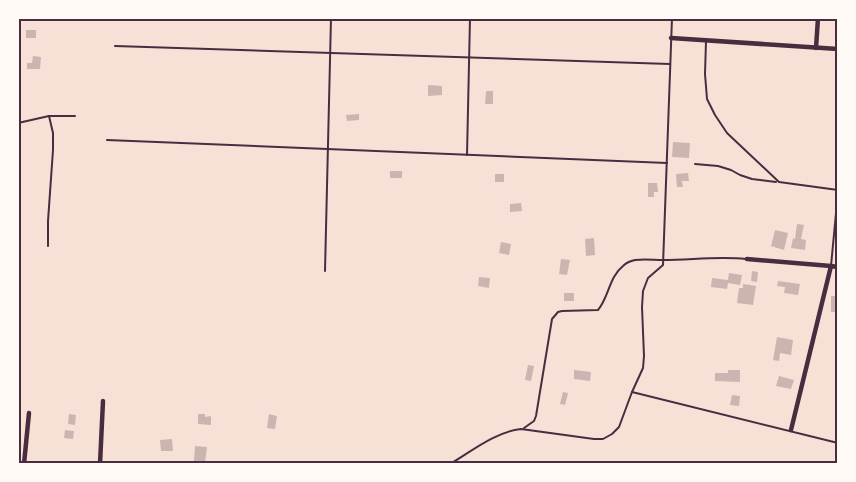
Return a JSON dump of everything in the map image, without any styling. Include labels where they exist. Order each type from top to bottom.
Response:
[{"type":"street","points":[[816,48],[818,18]]},
{"type":"street","points":[[669,38],[838,49]]},
{"type":"street","points":[[747,259],[838,267]]},
{"type":"street","points":[[791,430],[831,266]]},
{"type":"street","points":[[100,464],[103,401]]},
{"type":"street","points":[[24,464],[29,413]]},
{"type":"lane","points":[[326,271],[331,18]]},
{"type":"lane","points":[[467,155],[470,18]]},
{"type":"lane","points":[[450,464],[512,430],[521,429],[603,439],[619,427],[643,368],[642,307],[645,285],[648,278],[663,265],[669,38],[672,18]]},
{"type":"lane","points":[[706,40],[707,99],[715,115],[727,133],[778,182]]},
{"type":"lane","points":[[115,46],[670,64]]},
{"type":"lane","points":[[48,246],[53,142],[49,116]]},
{"type":"lane","points":[[18,123],[49,116],[75,116]]},
{"type":"lane","points":[[107,140],[667,163]]},
{"type":"lane","points":[[695,164],[724,168],[752,179],[838,191],[831,266]]},
{"type":"lane","points":[[521,429],[529,426],[536,416],[552,319],[555,315],[562,310],[598,310],[614,276],[631,261],[712,257],[747,259]]},
{"type":"lane","points":[[632,392],[838,443]]},
{"type":"building","points":[[26,30],[36,30],[36,38],[26,38]]},
{"type":"building","points":[[33,56],[41,57],[40,69],[27,69],[27,63],[32,63]]},
{"type":"building","points":[[428,85],[442,86],[442,95],[428,96]]},
{"type":"building","points":[[486,91],[493,91],[493,104],[485,104]]},
{"type":"building","points":[[359,114],[359,120],[347,121],[346,115]]},
{"type":"building","points":[[673,142],[690,143],[689,158],[672,157]]},
{"type":"building","points":[[390,171],[402,171],[402,178],[390,178]]},
{"type":"building","points":[[688,173],[689,181],[682,181],[683,187],[677,187],[676,174]]},
{"type":"building","points":[[495,174],[504,174],[504,182],[495,182]]},
{"type":"building","points":[[648,183],[657,183],[658,192],[654,192],[654,197],[648,197]]},
{"type":"building","points":[[521,203],[522,211],[510,212],[510,204]]},
{"type":"building","points":[[797,224],[804,225],[801,239],[806,240],[805,250],[791,248]]},
{"type":"building","points":[[775,230],[788,233],[784,250],[771,246]]},
{"type":"building","points":[[594,238],[595,255],[586,256],[585,239]]},
{"type":"building","points":[[501,242],[511,244],[509,255],[499,253]]},
{"type":"building","points":[[561,259],[570,260],[567,275],[559,274]]},
{"type":"building","points":[[752,271],[758,272],[757,282],[751,281]]},
{"type":"building","points":[[729,273],[742,275],[740,285],[728,283],[727,289],[711,287],[712,278],[728,280]]},
{"type":"building","points":[[479,277],[490,278],[489,288],[478,286]]},
{"type":"building","points":[[778,281],[800,284],[798,295],[784,293],[785,287],[777,286]]},
{"type":"building","points":[[743,284],[756,286],[753,305],[737,303],[739,288],[743,288]]},
{"type":"building","points":[[564,293],[574,293],[574,301],[564,301]]},
{"type":"building","points":[[831,296],[838,296],[838,312],[831,312]]},
{"type":"building","points":[[777,337],[793,340],[791,355],[780,353],[779,361],[773,360]]},
{"type":"building","points":[[528,365],[534,366],[531,381],[525,380]]},
{"type":"building","points":[[574,370],[591,372],[590,381],[574,379]]},
{"type":"building","points":[[728,370],[740,370],[740,382],[715,381],[715,373],[728,373]]},
{"type":"building","points":[[779,376],[794,380],[791,389],[776,386]]},
{"type":"building","points":[[563,392],[568,393],[565,405],[560,404]]},
{"type":"building","points":[[732,395],[740,396],[739,406],[730,405]]},
{"type":"building","points":[[69,414],[76,415],[75,425],[68,424]]},
{"type":"building","points":[[198,414],[205,414],[205,417],[211,416],[211,425],[198,424]]},
{"type":"building","points":[[269,414],[277,416],[275,429],[267,428]]},
{"type":"building","points":[[65,430],[74,431],[73,439],[64,438]]},
{"type":"building","points":[[172,439],[173,451],[161,451],[160,440]]},
{"type":"building","points":[[195,446],[207,447],[205,462],[194,461]]}]
